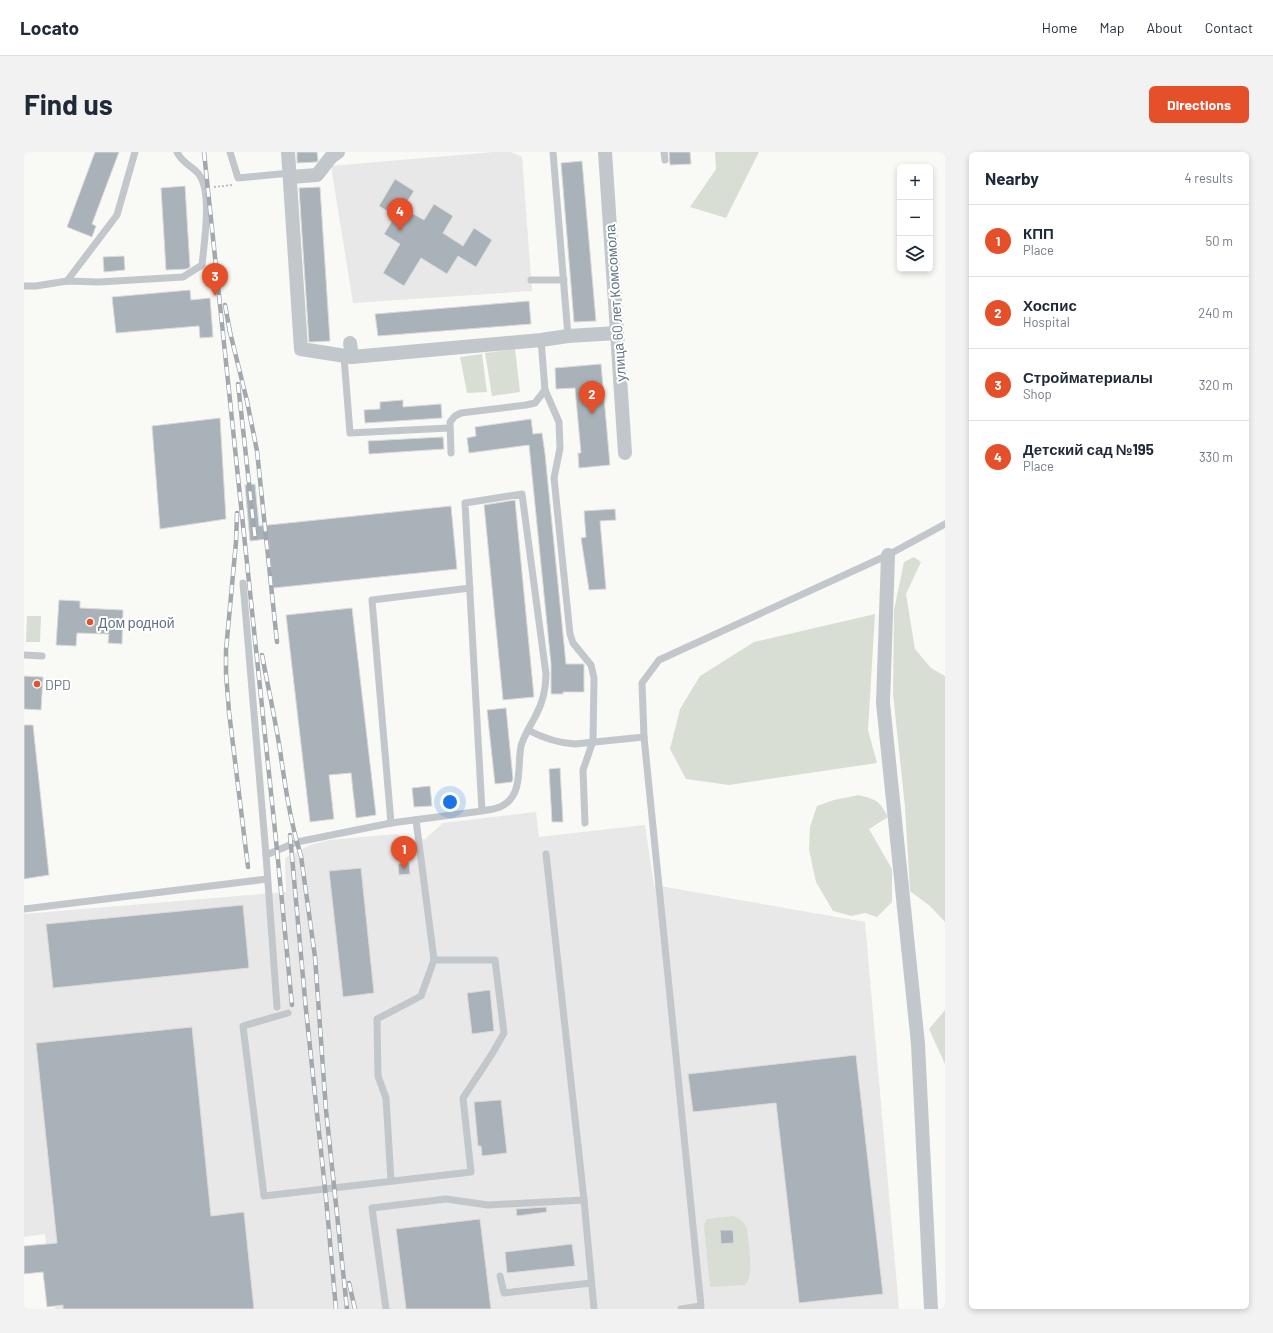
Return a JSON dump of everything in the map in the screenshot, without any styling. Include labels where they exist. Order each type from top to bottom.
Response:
[{"type":"street","points":[[288,152],[301,349],[348,357],[541,340],[568,336],[617,333]]},
{"type":"street","points":[[290,175],[317,175],[331,157],[338,152]]},
{"type":"street","name":"улица 60 лет Комсомола","points":[[605,152],[625,453]]},
{"type":"street","points":[[348,357],[350,343]]},
{"type":"street","points":[[888,555],[884,703],[918,1044],[931,1309]]},
{"type":"lane","points":[[67,281],[117,215],[135,152]]},
{"type":"lane","points":[[24,286],[36,286],[67,281],[99,282],[183,277],[202,265],[207,212],[203,182],[198,173],[183,162],[178,152]]},
{"type":"lane","points":[[230,152],[238,178],[290,175]]},
{"type":"lane","points":[[553,152],[568,336]]},
{"type":"lane","points":[[664,152],[665,160]]},
{"type":"lane","points":[[531,280],[564,280]]},
{"type":"lane","points":[[541,340],[545,390],[559,422],[560,448],[554,478],[570,634],[573,643],[591,665],[594,678],[593,741],[583,770],[585,823]]},
{"type":"lane","points":[[348,357],[350,433],[449,428]]},
{"type":"lane","points":[[451,453],[449,428],[451,419],[457,414],[535,403],[545,390]]},
{"type":"lane","points":[[266,855],[297,842],[391,823],[482,811],[501,807],[507,803],[513,795],[517,785],[521,745],[543,700],[546,674],[522,494],[465,503],[482,811]]},
{"type":"lane","points":[[680,1309],[701,1306],[644,737],[642,683],[659,660],[888,555],[945,524]]},
{"type":"lane","points":[[243,583],[277,1007]]},
{"type":"lane","points":[[391,823],[372,600],[470,588]]},
{"type":"lane","points":[[24,655],[42,656]]},
{"type":"lane","points":[[528,730],[549,739],[575,744],[644,737]]},
{"type":"lane","points":[[391,1181],[386,1098],[378,1076],[377,1019],[420,996],[434,960],[416,820]]},
{"type":"lane","points":[[546,854],[584,1200],[594,1309]]},
{"type":"lane","points":[[24,909],[267,879]]},
{"type":"lane","points":[[288,1014],[243,1026],[264,1196],[472,1172],[463,1098],[504,1033],[495,960],[434,960]]},
{"type":"lane","points":[[386,1309],[372,1208],[446,1199],[488,1205],[584,1200]]},
{"type":"lane","points":[[500,1276],[504,1292],[591,1283]]},
{"type":"shaded area","points":[[494,152],[511,152],[522,157],[532,291],[353,303],[331,166]]},
{"type":"shaded area","points":[[715,152],[759,152],[726,218],[690,207],[716,169]]},
{"type":"shaded area","points":[[515,349],[520,392],[492,396],[485,353]]},
{"type":"shaded area","points":[[482,354],[487,392],[467,393],[460,357]]},
{"type":"shaded area","points":[[914,557],[921,562],[906,594],[915,649],[931,668],[945,676],[945,922],[930,906],[910,891],[905,807],[893,694],[894,610],[904,562]]},
{"type":"shaded area","points":[[875,614],[868,730],[877,763],[729,785],[686,779],[670,749],[680,709],[700,676],[754,642]]},
{"type":"shaded area","points":[[27,616],[41,616],[40,642],[26,642]]},
{"type":"shaded area","points":[[859,795],[870,798],[880,804],[888,817],[869,829],[892,869],[892,902],[877,917],[865,913],[852,916],[833,911],[816,882],[809,850],[810,827],[817,806],[834,800]]},
{"type":"shaded area","points":[[536,812],[539,837],[645,825],[654,885],[865,922],[899,1309],[55,1309],[45,1234],[24,1237],[24,914],[286,892],[285,858],[310,845],[329,840],[397,834],[408,840],[425,839],[443,823]]},
{"type":"shaded area","points":[[945,1010],[945,1064],[929,1029]]},
{"type":"shaded area","points":[[733,1216],[742,1221],[747,1229],[750,1275],[745,1285],[710,1287],[704,1227],[705,1222],[707,1219]]},
{"type":"building","points":[[95,152],[119,152],[92,224],[96,226],[92,237],[67,227]]},
{"type":"building","points":[[297,152],[317,152],[318,160],[317,162],[297,163]]},
{"type":"building","points":[[669,152],[690,152],[691,164],[670,165]]},
{"type":"building","points":[[582,161],[596,321],[574,322],[561,163]]},
{"type":"building","points":[[395,179],[414,191],[403,208],[424,220],[434,204],[453,216],[443,233],[463,246],[474,228],[492,240],[476,267],[458,256],[447,274],[421,258],[404,286],[383,273],[400,244],[384,234],[395,216],[379,206]]},
{"type":"building","points":[[185,186],[190,267],[187,269],[166,270],[161,188]]},
{"type":"building","points":[[320,187],[330,341],[309,342],[299,188]]},
{"type":"building","points":[[124,256],[125,270],[104,272],[103,257]]},
{"type":"building","points":[[190,290],[191,300],[210,298],[213,337],[200,338],[199,326],[116,333],[112,297]]},
{"type":"building","points":[[529,301],[531,324],[378,336],[375,314]]},
{"type":"building","points":[[601,364],[610,465],[579,468],[578,453],[581,453],[575,388],[556,389],[555,368]]},
{"type":"building","points":[[403,400],[403,407],[441,404],[442,418],[365,423],[364,410],[380,409],[380,402]]},
{"type":"building","points":[[220,418],[226,519],[160,529],[152,426]]},
{"type":"building","points":[[531,419],[533,434],[542,433],[545,454],[566,664],[584,664],[584,692],[563,692],[563,694],[551,694],[551,664],[529,445],[469,453],[467,438],[476,436],[475,427]]},
{"type":"building","points":[[443,437],[444,449],[369,454],[368,441]]},
{"type":"building","points":[[255,484],[259,526],[451,506],[457,569],[273,588],[268,539],[250,541],[245,485]]},
{"type":"building","points":[[515,500],[534,697],[503,700],[484,505]]},
{"type":"building","points":[[615,509],[616,520],[600,521],[606,589],[589,590],[581,538],[586,537],[584,511]]},
{"type":"building","name":"Дом родной","points":[[59,600],[80,601],[80,608],[123,610],[122,644],[108,643],[109,634],[77,633],[76,646],[56,645]]},
{"type":"building","points":[[352,608],[376,815],[356,818],[351,773],[329,775],[334,819],[310,822],[286,615]]},
{"type":"building","points":[[24,676],[43,677],[41,710],[24,709]]},
{"type":"building","points":[[506,708],[513,779],[512,782],[495,784],[487,710]]},
{"type":"building","points":[[24,725],[33,725],[49,875],[24,879]]},
{"type":"building","points":[[560,768],[563,822],[552,822],[549,769]]},
{"type":"building","points":[[430,786],[432,806],[414,807],[412,788]]},
{"type":"building","points":[[409,862],[410,874],[399,875],[398,864]]},
{"type":"building","points":[[361,868],[374,993],[343,997],[329,871]]},
{"type":"building","points":[[243,905],[249,968],[53,988],[46,924]]},
{"type":"building","points":[[490,990],[494,1031],[472,1034],[467,993]]},
{"type":"building","points":[[192,1027],[211,1216],[244,1212],[254,1309],[63,1309],[63,1305],[47,1307],[43,1272],[24,1274],[24,1246],[57,1243],[36,1043]]},
{"type":"building","points":[[856,1055],[883,1294],[799,1303],[776,1103],[693,1112],[688,1074]]},
{"type":"building","points":[[501,1100],[507,1153],[482,1156],[481,1146],[478,1146],[474,1102]]},
{"type":"building","points":[[546,1207],[547,1212],[517,1216],[516,1209]]},
{"type":"building","points":[[480,1219],[491,1309],[406,1309],[396,1229]]},
{"type":"building","points":[[720,1230],[733,1230],[734,1243],[721,1244]]},
{"type":"building","points":[[572,1244],[575,1266],[507,1273],[505,1252]]},
{"type":"railway","points":[[204,152],[292,1005]]},
{"type":"railway","points":[[225,305],[230,332]]},
{"type":"railway","points":[[229,328],[247,401],[257,451],[277,642]]},
{"type":"railway","points":[[238,384],[255,537]]},
{"type":"railway","points":[[237,513],[236,542],[226,650],[226,673],[229,712],[248,867]]},
{"type":"railway","points":[[262,655],[278,738],[288,803],[301,856],[315,957],[326,1110],[347,1309]]},
{"type":"railway","points":[[290,835],[336,1309]]},
{"type":"railway","points":[[349,1283],[355,1309]]},
{"type":"place","name":"Детский сад №195","points":[[400,231]]},
{"type":"place","name":"Стройматериалы","points":[[215,296]]},
{"type":"place","name":"Хоспис","points":[[592,414]]},
{"type":"place","name":"Дом родной","points":[[90,622]]},
{"type":"place","name":"DPD","points":[[37,684]]},
{"type":"place","name":"КПП","points":[[404,869]]}]
